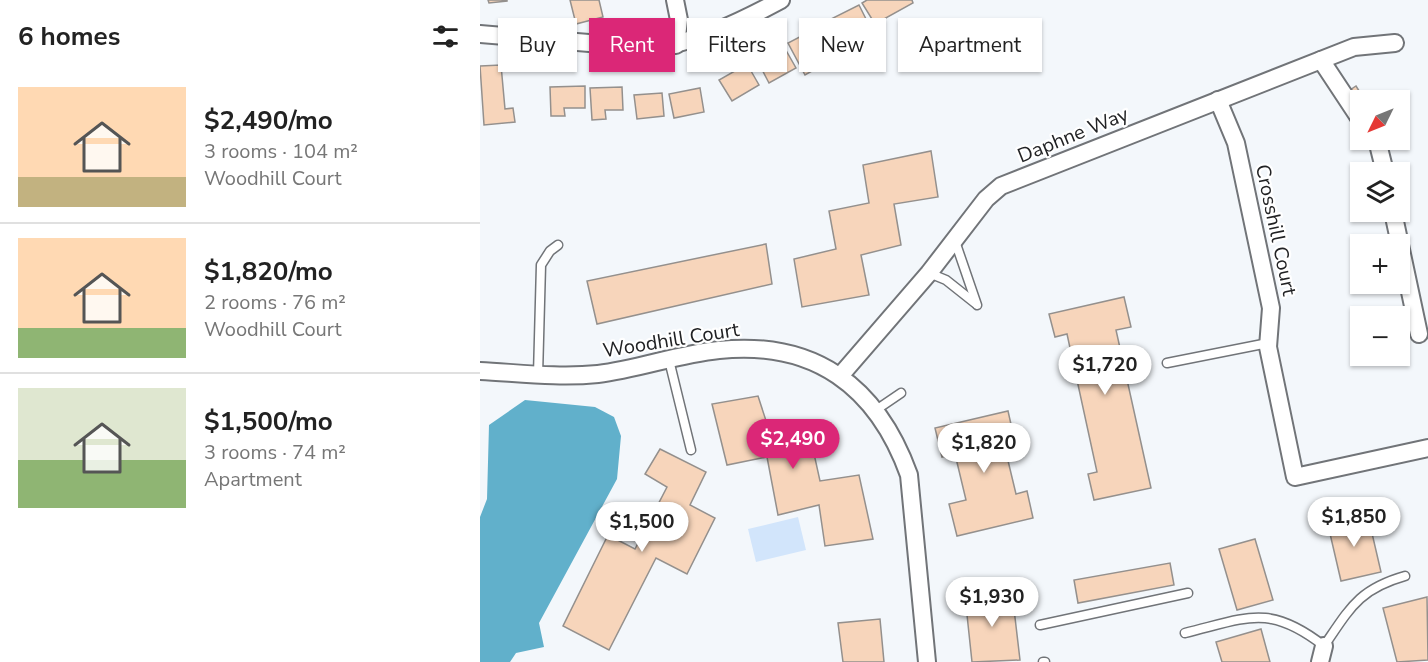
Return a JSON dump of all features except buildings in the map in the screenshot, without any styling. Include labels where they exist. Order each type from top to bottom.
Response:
[{"type":"street","points":[[675,0],[678,21],[676,45]]},
{"type":"street","points":[[480,34],[649,48],[676,45],[742,20],[781,0]]},
{"type":"street","name":"Daphne Way","points":[[840,376],[929,273],[986,199],[1001,186],[1354,47],[1395,43]]},
{"type":"street","points":[[1321,60],[1350,104]]},
{"type":"street","name":"Crosshill Court","points":[[1218,100],[1236,143],[1271,308],[1268,343],[1296,477],[1428,448]]},
{"type":"street","points":[[1395,222],[1419,334]]},
{"type":"street","name":"Woodhill Court","points":[[480,371],[538,375],[599,374],[717,350],[762,348],[802,356],[840,376],[852,384],[876,410],[900,448],[909,475],[927,662]]},
{"type":"lane","points":[[929,273],[946,280],[977,305],[955,241]]},
{"type":"lane","points":[[538,375],[541,265],[550,251],[558,245]]},
{"type":"lane","points":[[1167,363],[1268,343]]},
{"type":"lane","points":[[669,360],[691,450]]},
{"type":"lane","points":[[876,410],[901,393]]},
{"type":"lane","points":[[1185,633],[1257,617],[1282,620],[1301,628],[1322,654],[1356,601],[1379,584],[1405,576]]},
{"type":"lane","points":[[1040,625],[1188,593]]},
{"type":"shaded area","points":[[798,517],[806,550],[756,562],[748,529]]},
{"type":"water","points":[[525,400],[595,407],[614,417],[621,436],[617,479],[539,623],[544,647],[516,653],[510,662],[480,662],[480,517],[487,499],[489,425]]}]
